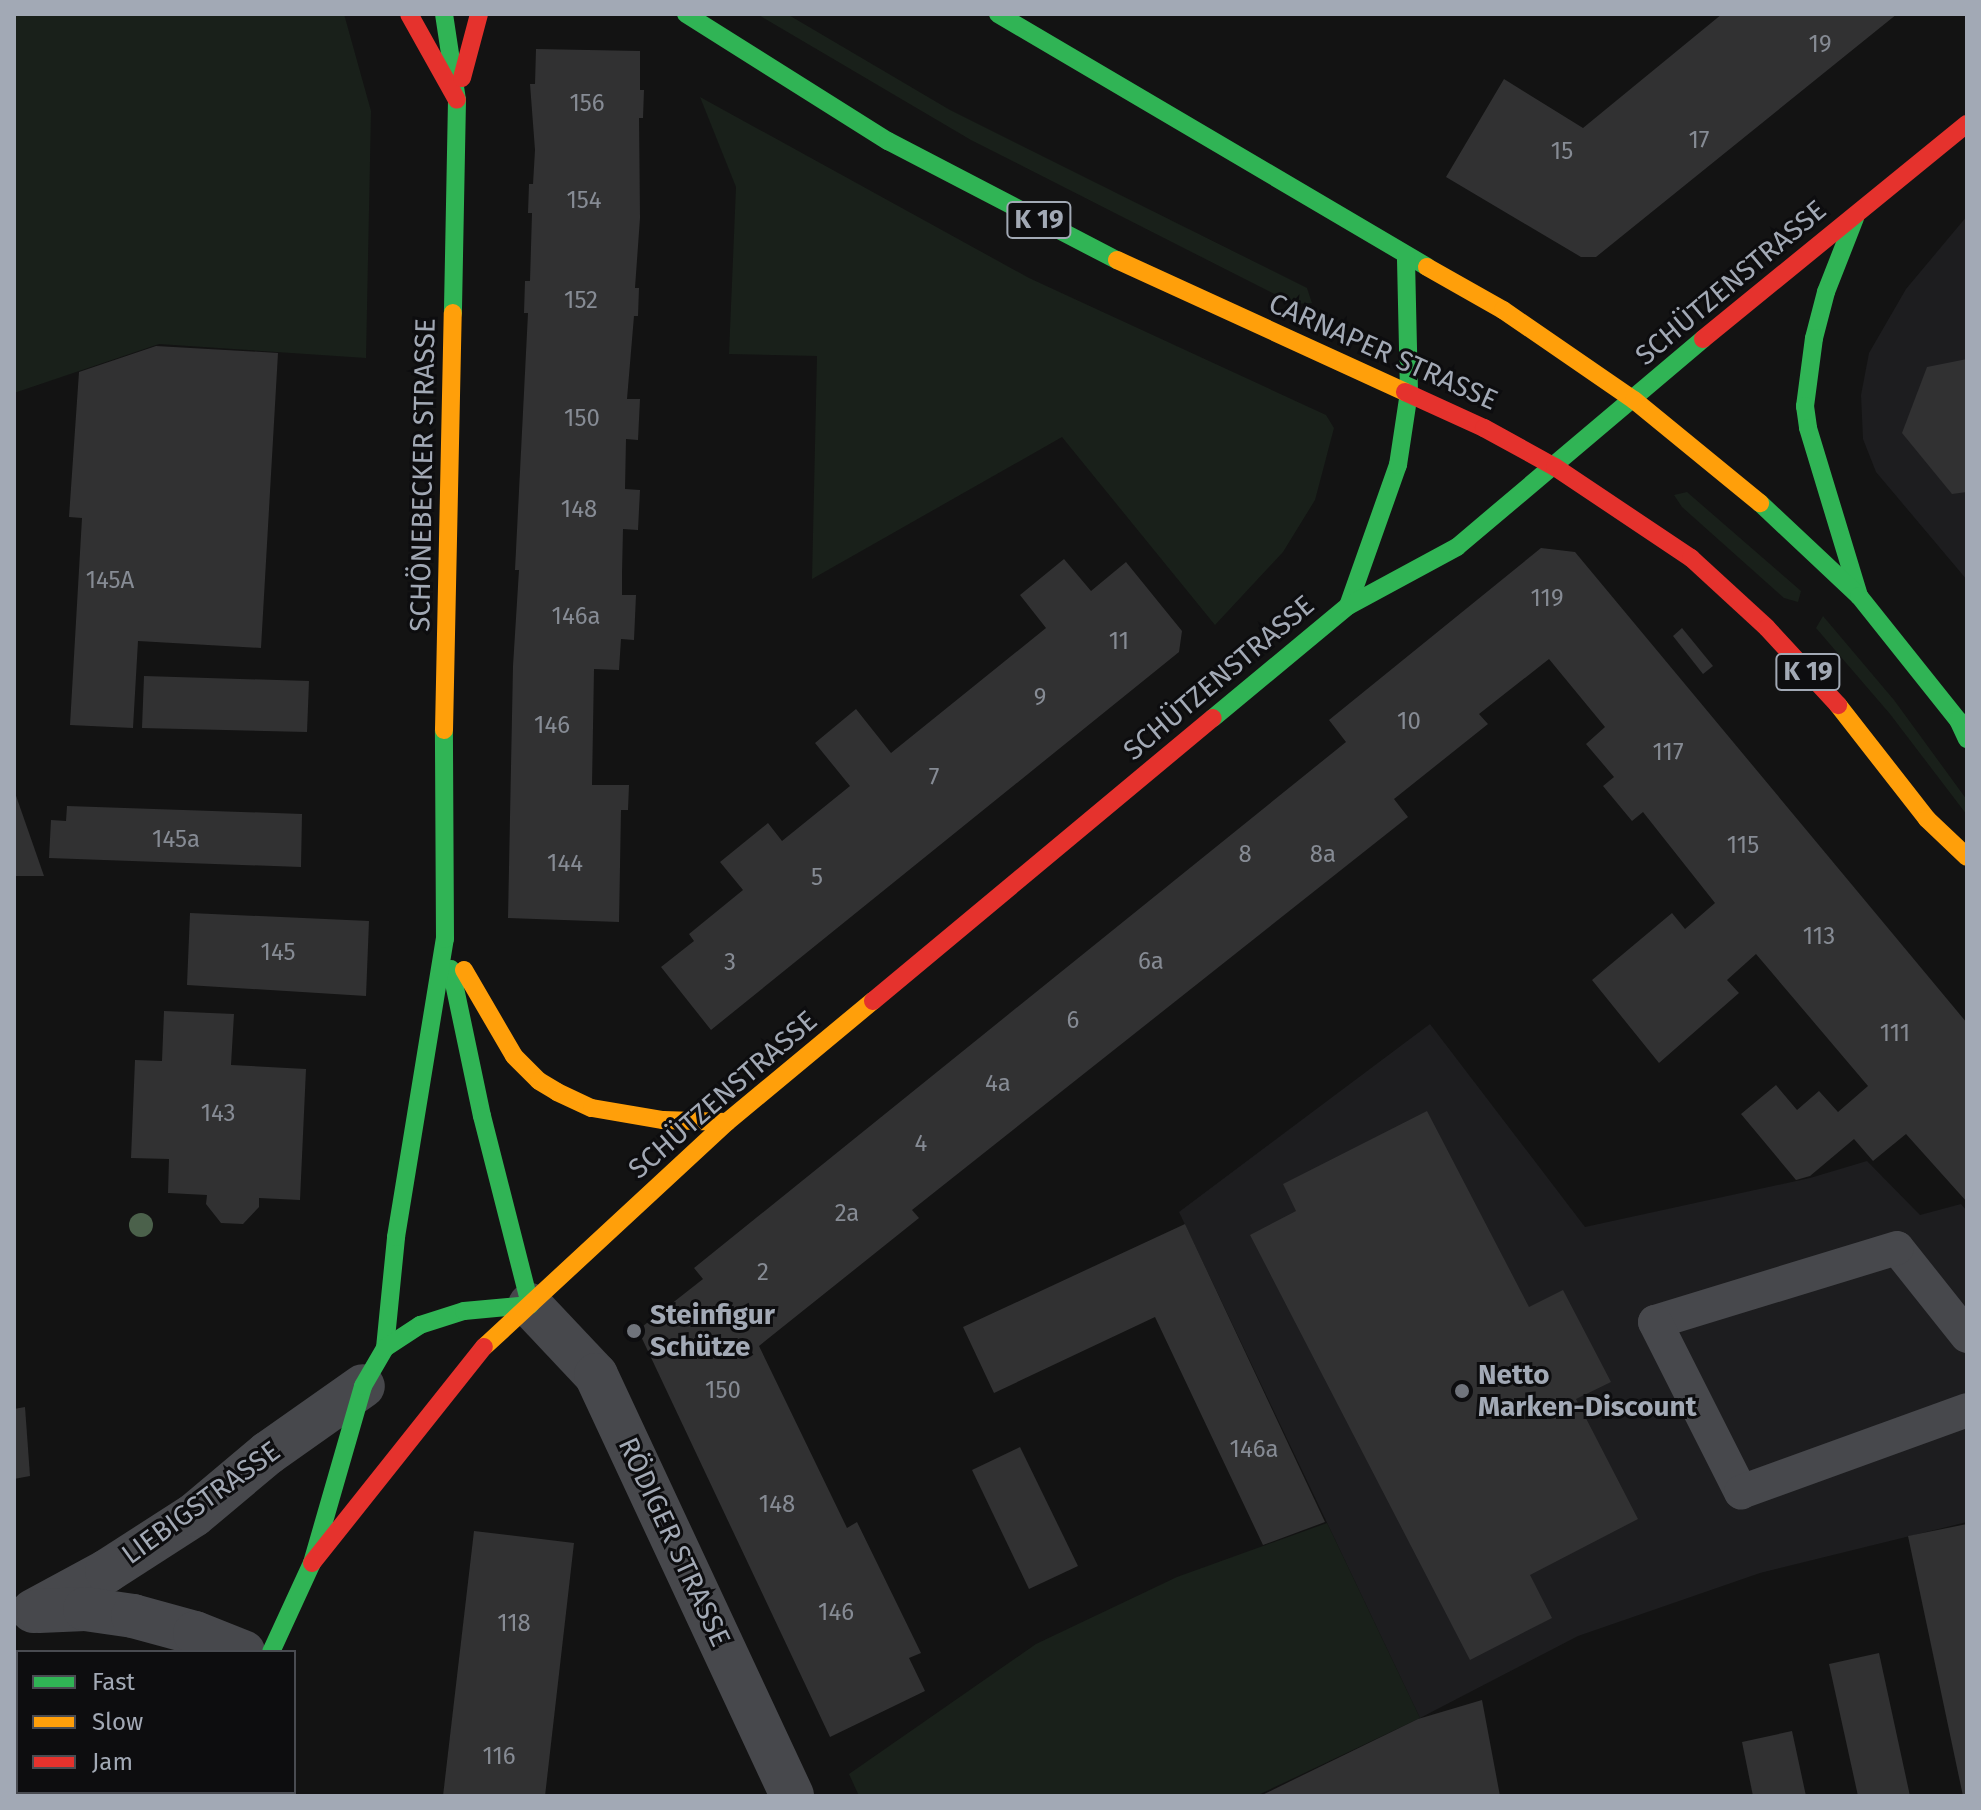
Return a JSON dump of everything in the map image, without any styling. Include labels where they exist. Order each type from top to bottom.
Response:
[{"type":"main road","points":[[409,14],[457,100]]},
{"type":"main road","name":"SCHÖNEBECKER STRASSE","points":[[444,14],[457,100],[443,795],[445,939]]},
{"type":"main road","points":[[457,100],[479,14]]},
{"type":"main road","name":"CARNAPER STRASSE","points":[[686,14],[888,141],[1116,259],[1278,336],[1409,392],[1555,467],[1691,558],[1767,628],[1844,711],[1927,819],[1967,857]]},
{"type":"main road","points":[[998,14],[1406,256],[1503,310],[1634,400],[1740,485],[1859,596],[1958,720],[1967,739]]},
{"type":"main road","name":"SCHÜTZENSTRASSE","points":[[530,1305],[727,1122],[1348,606],[1457,547],[1723,322],[1967,124]]},
{"type":"main road","points":[[1855,217],[1826,292],[1806,384],[1805,406],[1808,428],[1859,596]]},
{"type":"main road","points":[[1348,606],[1398,465],[1409,392],[1406,256]]},
{"type":"main road","points":[[445,939],[514,1056],[539,1081],[592,1108],[663,1120],[727,1122]]},
{"type":"main road","points":[[445,939],[482,1116],[530,1305]]},
{"type":"main road","points":[[272,1650],[312,1563],[363,1386],[385,1348],[396,1237],[445,939]]},
{"type":"main road","points":[[385,1348],[420,1325],[464,1311],[530,1305]]},
{"type":"main road","points":[[312,1563],[480,1350],[530,1305]]},
{"type":"street","name":"RÖDIGER STRASSE","points":[[530,1305],[596,1375],[792,1796]]},
{"type":"street","name":"LIEBIGSTRASSE","points":[[23,1613],[107,1571],[194,1515],[268,1453],[363,1386]]},
{"type":"street","name":"LIEBIGSTRASSE","points":[[23,1613],[85,1609],[133,1616],[195,1633],[238,1650]]},
{"type":"lane","points":[[1967,1336],[1897,1248],[1655,1322],[1741,1492],[1967,1410]]},
{"type":"shaded area","points":[[14,14],[344,14],[371,111],[366,358],[159,344],[14,393]]},
{"type":"shaded area","points":[[757,14],[787,14],[950,110],[1307,288],[1312,303],[1294,304],[971,140]]},
{"type":"shaded area","points":[[700,97],[1029,278],[1326,415],[1334,428],[1315,500],[1283,552],[1215,625],[1062,437],[812,579],[817,356],[729,354],[736,187]]},
{"type":"shaded area","points":[[1967,216],[1967,580],[1876,472],[1863,439],[1861,395],[1869,353],[1906,289]]},
{"type":"shaded area","points":[[1687,492],[1801,591],[1798,602],[1784,598],[1682,507],[1674,495]]},
{"type":"shaded area","points":[[1823,616],[1894,700],[1967,800],[1967,815],[1890,714],[1816,628]]},
{"type":"shaded area","points":[[1430,1024],[1585,1227],[1810,1178],[1867,1161],[1920,1215],[1961,1204],[1967,1211],[1967,1522],[1760,1573],[1578,1636],[1420,1718],[1179,1212]]},
{"type":"shaded area","points":[[1327,1523],[1420,1718],[1256,1796],[859,1796],[849,1774],[1036,1644],[1177,1577]]},
{"type":"shaded area","points":[[16,1702],[16,1794],[102,1794],[14,1796]]},
{"type":"building","points":[[1722,14],[1897,14],[1596,257],[1581,257],[1446,177],[1504,79],[1583,128]]},
{"type":"building","points":[[536,49],[640,51],[640,90],[644,90],[643,118],[639,118],[640,218],[635,288],[639,288],[638,316],[634,316],[627,399],[640,399],[638,440],[626,439],[625,489],[640,490],[638,530],[623,529],[622,573],[622,595],[636,595],[634,640],[621,639],[619,670],[594,669],[592,785],[629,785],[628,810],[621,810],[619,922],[508,918],[513,666],[519,570],[515,570],[528,313],[524,313],[525,281],[530,281],[532,213],[528,213],[529,184],[533,184],[535,150],[530,84],[535,84]]},
{"type":"building","points":[[156,346],[278,353],[261,648],[138,641],[133,728],[70,725],[82,518],[69,517],[79,372]]},
{"type":"building","points":[[1967,359],[1967,492],[1952,494],[1902,433],[1927,367]]},
{"type":"building","points":[[1541,548],[1575,552],[1967,1023],[1967,1202],[1906,1134],[1873,1161],[1854,1139],[1810,1176],[1796,1180],[1741,1114],[1776,1085],[1797,1110],[1819,1091],[1838,1112],[1868,1086],[1756,954],[1727,980],[1739,993],[1659,1063],[1592,980],[1672,913],[1685,929],[1715,903],[1643,812],[1632,821],[1603,786],[1614,777],[1586,744],[1605,727],[1549,659],[1479,714],[1488,724],[1394,799],[1408,817],[912,1210],[919,1218],[759,1346],[847,1528],[857,1522],[921,1653],[909,1658],[925,1691],[830,1737],[638,1330],[703,1279],[694,1268],[1346,742],[1329,720]]},
{"type":"building","points":[[1064,559],[1091,591],[1126,562],[1182,631],[1179,652],[711,1030],[661,967],[694,941],[689,934],[743,890],[720,862],[768,823],[782,841],[850,786],[815,743],[856,709],[891,753],[1046,628],[1020,595]]},
{"type":"building","points":[[1682,628],[1713,666],[1703,674],[1673,636]]},
{"type":"building","points":[[144,676],[309,681],[307,732],[142,728]]},
{"type":"building","points":[[14,790],[44,876],[14,876]]},
{"type":"building","points":[[67,806],[302,814],[301,867],[49,858],[51,820],[66,821]]},
{"type":"building","points":[[190,913],[369,921],[366,996],[187,985]]},
{"type":"building","points":[[164,1011],[234,1014],[231,1065],[306,1069],[300,1200],[259,1198],[259,1207],[243,1224],[221,1223],[206,1204],[207,1195],[168,1193],[169,1159],[131,1158],[135,1060],[162,1061]]},
{"type":"building","name":"Netto Marken-Discount","points":[[1427,1111],[1529,1307],[1563,1290],[1611,1382],[1576,1399],[1638,1519],[1530,1575],[1552,1618],[1470,1660],[1250,1235],[1296,1211],[1283,1184]]},
{"type":"building","points":[[1185,1224],[1325,1522],[1263,1545],[1155,1317],[994,1393],[963,1327]]},
{"type":"building","points":[[25,1407],[30,1476],[14,1479],[14,1409]]},
{"type":"building","points":[[1020,1447],[1078,1566],[1029,1589],[972,1470]]},
{"type":"building","points":[[1967,1524],[1967,1796],[1963,1796],[1908,1536]]},
{"type":"building","points":[[474,1531],[574,1543],[545,1796],[443,1796]]},
{"type":"building","points":[[1879,1653],[1910,1796],[1858,1796],[1829,1664]]},
{"type":"building","points":[[1482,1700],[1500,1796],[1260,1796],[1418,1719]]},
{"type":"building","points":[[1792,1731],[1806,1796],[1753,1796],[1742,1742]]},
{"type":"traffic: fast","points":[[444,14],[457,100],[453,313]]},
{"type":"traffic: fast","points":[[686,14],[888,141],[1117,260]]},
{"type":"traffic: fast","points":[[998,14],[1427,267]]},
{"type":"traffic: fast","points":[[1855,218],[1826,292],[1814,338],[1805,406],[1808,428],[1859,596]]},
{"type":"traffic: fast","points":[[1348,606],[1398,465],[1409,392],[1406,256]]},
{"type":"traffic: fast","points":[[1213,718],[1348,606],[1457,547],[1703,339]]},
{"type":"traffic: fast","points":[[1760,503],[1859,596],[1958,720],[1967,739]]},
{"type":"traffic: fast","points":[[385,1348],[396,1237],[445,939],[444,730]]},
{"type":"traffic: fast","points":[[451,969],[482,1116],[530,1305]]},
{"type":"traffic: fast","points":[[272,1650],[312,1563],[363,1386],[385,1348],[420,1325],[464,1311],[530,1305]]},
{"type":"traffic: slow","points":[[1117,260],[1405,392]]},
{"type":"traffic: slow","points":[[1427,267],[1503,310],[1634,400],[1760,503]]},
{"type":"traffic: slow","points":[[444,730],[453,313]]},
{"type":"traffic: slow","points":[[1838,705],[1927,819],[1967,857]]},
{"type":"traffic: slow","points":[[464,970],[514,1056],[539,1081],[557,1092],[592,1108],[663,1120],[727,1122]]},
{"type":"traffic: slow","points":[[484,1347],[727,1122],[873,1001]]},
{"type":"traffic: jam","points":[[409,14],[457,100]]},
{"type":"traffic: jam","points":[[462,78],[479,14]]},
{"type":"traffic: jam","points":[[1703,339],[1967,124]]},
{"type":"traffic: jam","points":[[1405,392],[1484,428],[1555,467],[1691,558],[1767,628],[1838,705]]},
{"type":"traffic: jam","points":[[873,1001],[1213,718]]},
{"type":"traffic: jam","points":[[312,1563],[484,1347]]},
{"type":"place","name":"Steinfigur Schütze","points":[[634,1331]]},
{"type":"place","name":"Netto Marken-Discount","points":[[1462,1391]]}]
